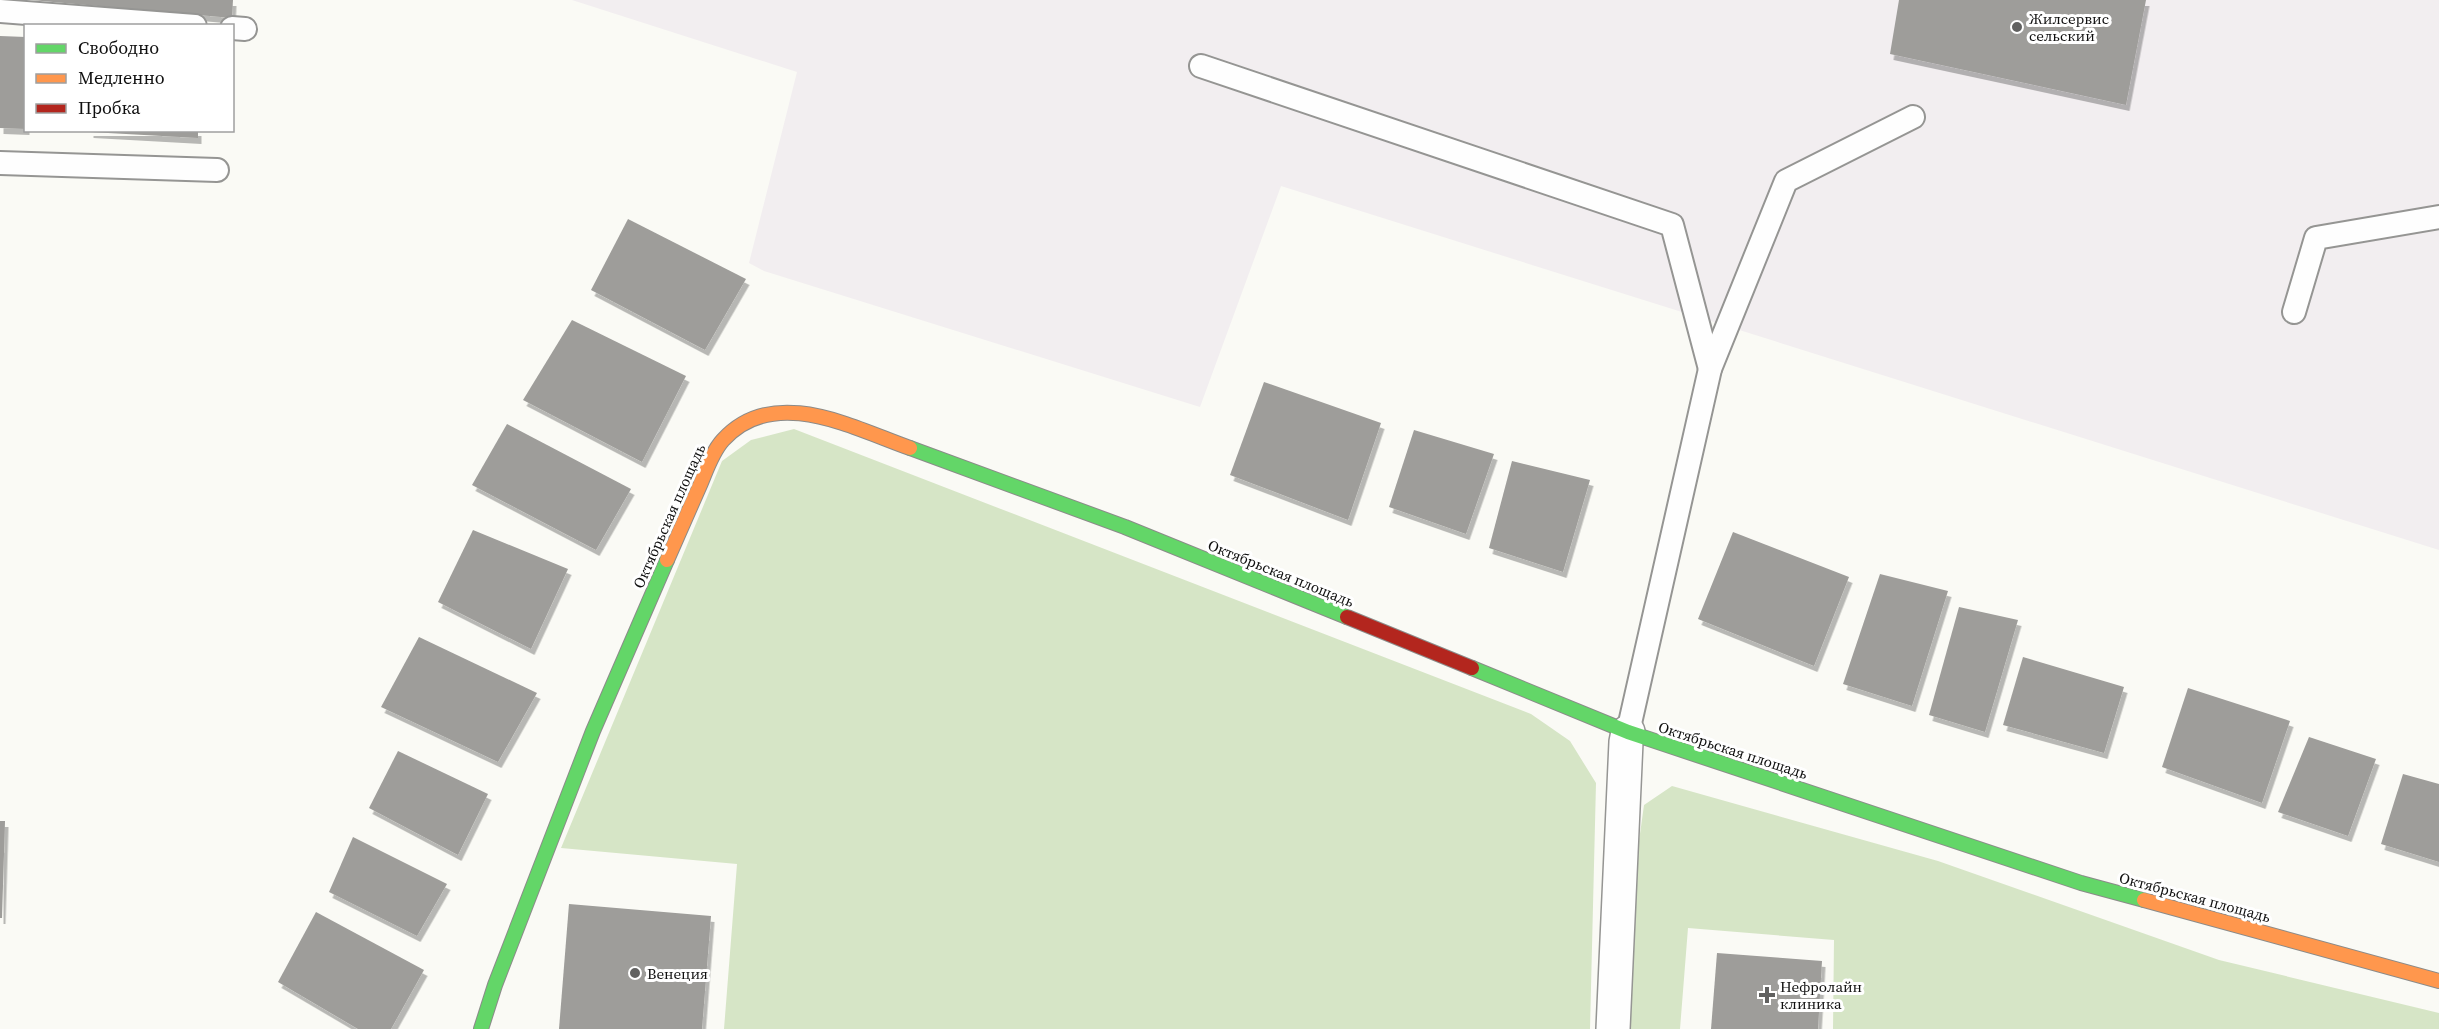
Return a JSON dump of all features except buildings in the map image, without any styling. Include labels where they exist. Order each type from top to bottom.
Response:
[{"type":"street","name":"Октябрьская площадь","points":[[481,1029],[495,985],[593,731],[708,466],[722,441],[744,423],[782,411],[821,416],[1125,527],[1628,732],[2081,883],[2439,981]]},
{"type":"street","points":[[1613,1029],[1625,754],[1628,732]]},
{"type":"lane","points":[[0,11],[169,24]]},
{"type":"lane","points":[[1201,66],[1672,225],[1710,369]]},
{"type":"lane","points":[[1628,732],[1710,369],[1786,181],[1913,117]]},
{"type":"lane","points":[[0,163],[218,170]]},
{"type":"lane","points":[[2294,312],[2316,238],[2439,218]]},
{"type":"shaded area","points":[[572,0],[2439,0],[2439,550],[1281,186],[1200,407],[764,271],[749,263],[797,72]]},
{"type":"green space","points":[[794,429],[1531,714],[1570,741],[1596,783],[1590,1029],[724,1029],[737,864],[561,848],[722,461],[751,440]]},
{"type":"green space","points":[[1672,786],[1938,861],[2219,960],[2439,1013],[2439,1029],[1833,1029],[1834,940],[1688,928],[1680,1029],[1629,1029],[1639,841],[1644,805]]},
{"type":"traffic: fast","points":[[910,448],[1125,527],[1347,617]]},
{"type":"traffic: fast","points":[[481,1029],[495,985],[593,731],[667,560]]},
{"type":"traffic: fast","points":[[1472,668],[1628,732],[2081,883],[2144,900]]},
{"type":"traffic: slow","points":[[667,560],[716,450],[723,440],[743,423],[766,415],[790,413],[814,416],[864,430],[910,448]]},
{"type":"traffic: slow","points":[[2144,900],[2439,981]]},
{"type":"traffic: jam","points":[[1347,617],[1472,668]]},
{"type":"place","name":"Жилсервис сельский","points":[[2017,27]]},
{"type":"place","name":"Венеция","points":[[635,973]]},
{"type":"place","name":"Нефролайн клиника","points":[[1767,995]]}]
